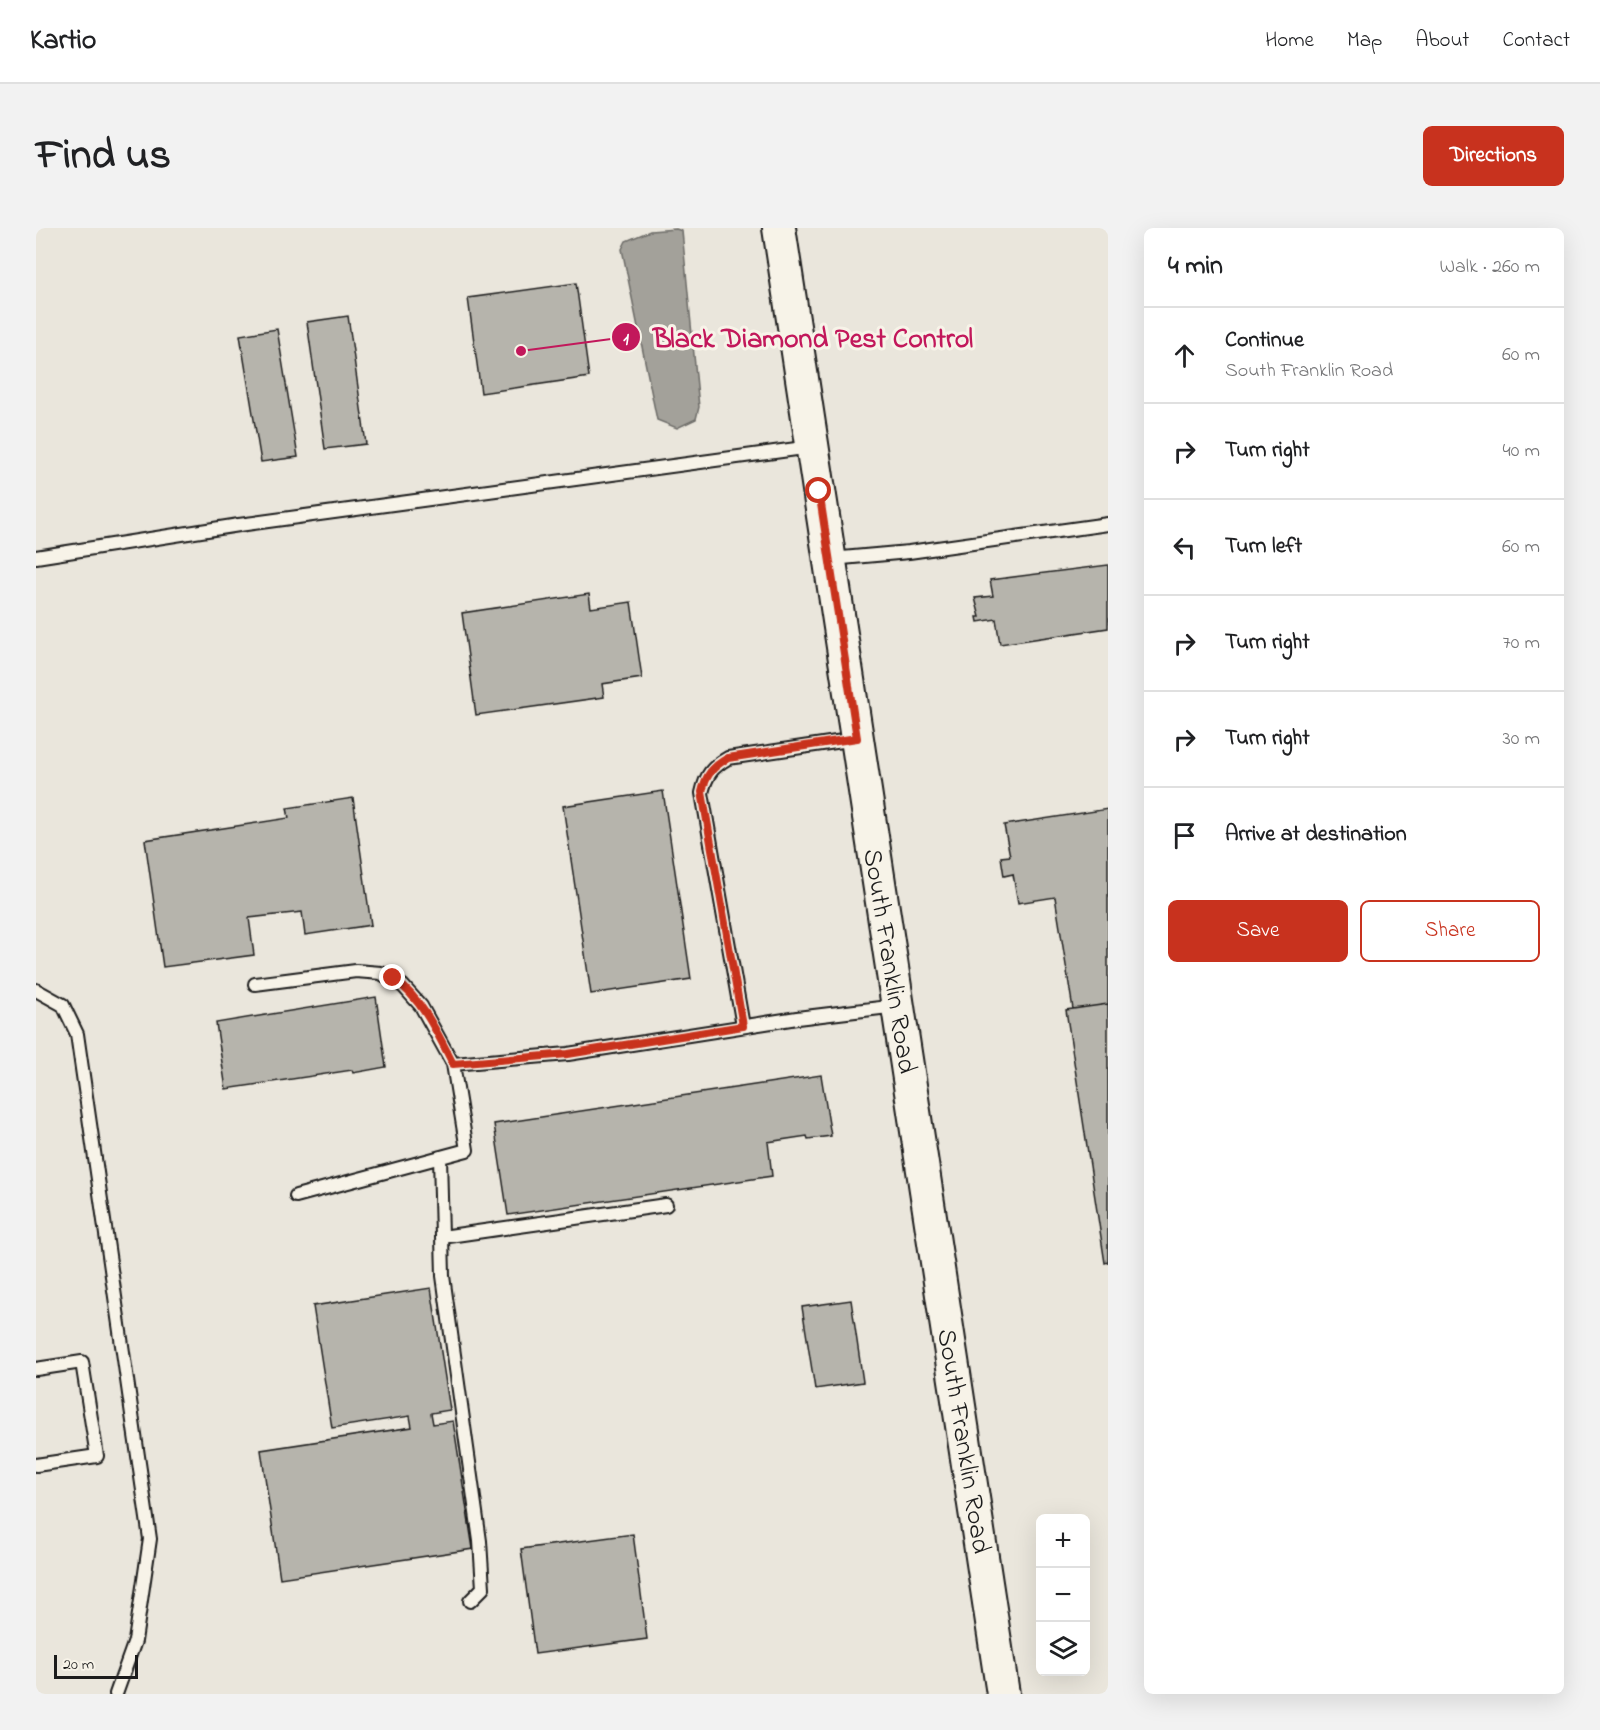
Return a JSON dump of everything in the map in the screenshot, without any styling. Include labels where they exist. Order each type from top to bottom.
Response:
[{"type":"main road","name":"South Franklin Road","points":[[779,228],[1004,1694]]},
{"type":"lane","points":[[36,557],[239,525],[812,447]]},
{"type":"lane","points":[[830,559],[909,552],[1108,524]]},
{"type":"lane","points":[[743,1026],[702,792],[706,778],[714,766],[728,758],[857,738]]},
{"type":"lane","points":[[255,984],[356,971],[381,973],[403,986],[421,1006],[453,1064],[467,1150],[296,1196]]},
{"type":"lane","points":[[36,990],[63,1005],[77,1034],[150,1539],[135,1641],[116,1694]]},
{"type":"lane","points":[[453,1064],[568,1054],[743,1026],[898,1005]]},
{"type":"lane","points":[[440,1157],[443,1276],[480,1541],[483,1588],[470,1601]]},
{"type":"lane","points":[[442,1237],[666,1205]]},
{"type":"lane","points":[[36,1369],[82,1362],[97,1456],[36,1465]]},
{"type":"shaded area","points":[[676,229],[682,231],[699,407],[696,419],[677,428],[657,420],[622,249],[626,241],[650,231]]},
{"type":"building","points":[[576,283],[589,377],[481,393],[468,298]]},
{"type":"building","points":[[348,316],[366,444],[325,449],[307,322]]},
{"type":"building","points":[[277,329],[298,457],[261,462],[240,335]]},
{"type":"building","points":[[1108,565],[1108,628],[1000,644],[996,619],[978,622],[977,617],[980,617],[975,598],[993,596],[990,580]]},
{"type":"building","points":[[589,594],[591,608],[631,602],[642,678],[602,684],[604,697],[476,715],[462,613]]},
{"type":"building","points":[[663,791],[691,979],[591,994],[563,806]]},
{"type":"building","points":[[353,798],[371,925],[305,935],[302,912],[249,918],[254,955],[163,967],[145,840],[289,818],[287,808]]},
{"type":"building","points":[[1108,809],[1108,1004],[1073,1009],[1055,897],[1018,903],[1013,874],[1004,876],[1001,857],[1010,856],[1004,825]]},
{"type":"building","points":[[376,997],[386,1067],[226,1089],[216,1023]]},
{"type":"building","points":[[1108,1004],[1108,1262],[1105,1263],[1066,1010]]},
{"type":"building","points":[[821,1075],[831,1136],[808,1139],[807,1136],[768,1142],[772,1176],[508,1215],[494,1124]]},
{"type":"building","points":[[431,1288],[450,1410],[431,1413],[433,1424],[453,1421],[473,1549],[280,1578],[261,1450],[412,1427],[410,1416],[332,1428],[313,1306]]},
{"type":"building","points":[[851,1300],[863,1382],[815,1389],[802,1307]]},
{"type":"building","points":[[633,1534],[647,1639],[535,1654],[521,1549]]},
{"type":"place","name":"Black Diamond Pest Control","points":[[521,351]]},
{"type":"route","points":[[393,978],[421,1006],[453,1064],[568,1054],[743,1026],[702,792],[706,778],[714,766],[728,758],[857,738],[819,491]]}]
